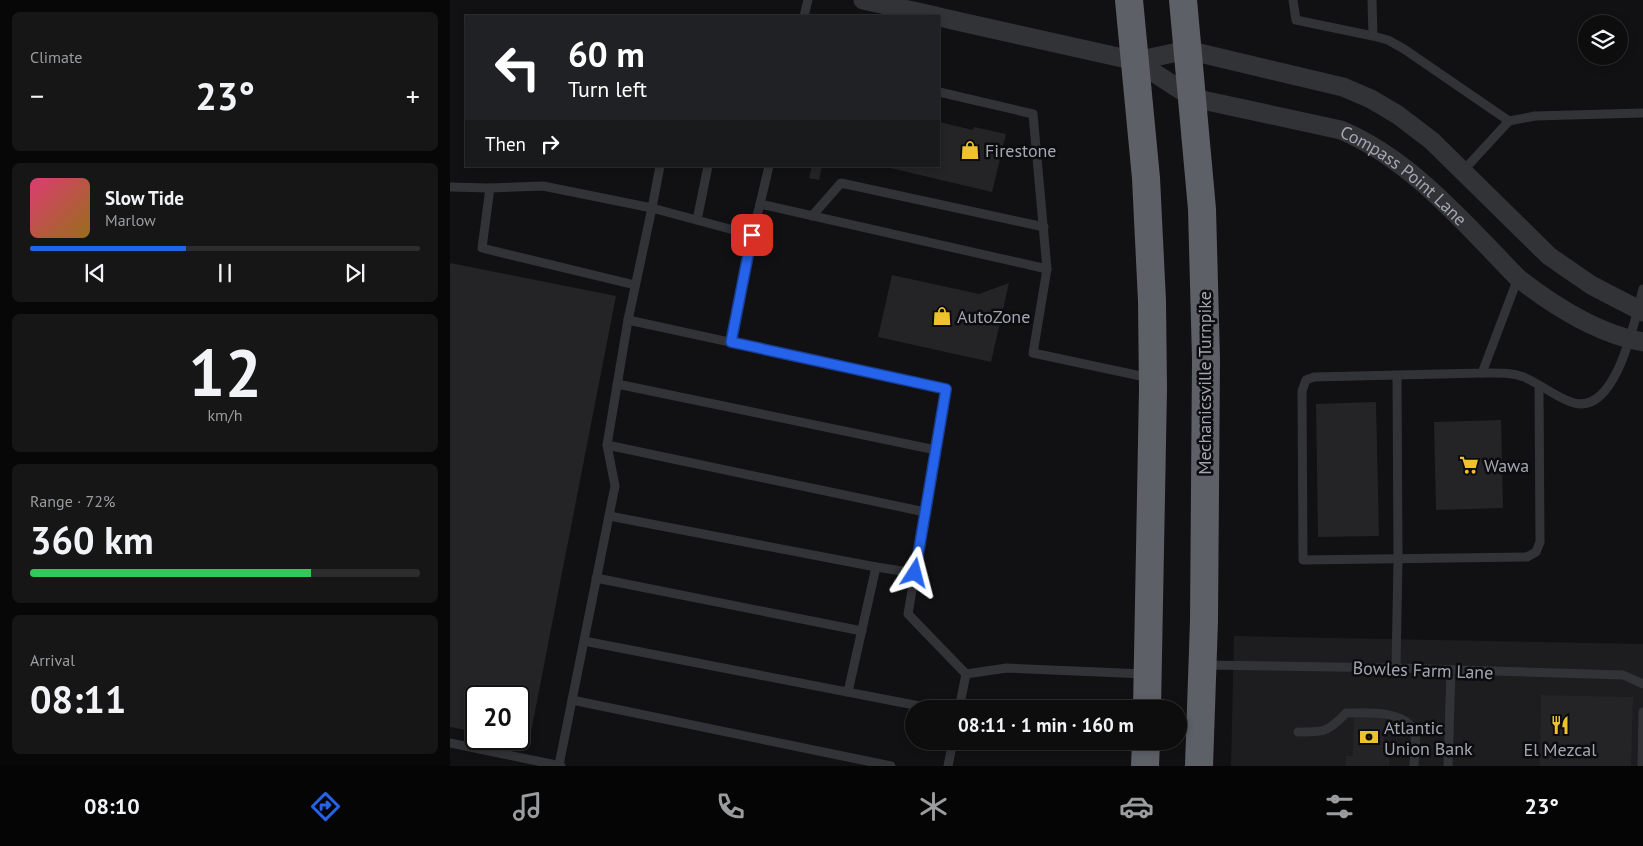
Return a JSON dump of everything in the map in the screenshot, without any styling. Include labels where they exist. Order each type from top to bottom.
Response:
[{"type":"highway","points":[[1129,0],[1146,178],[1152,301],[1154,379],[1147,700]]},
{"type":"highway","name":"Mechanicsville Turnpike","points":[[1183,0],[1202,209],[1206,359],[1204,621],[1199,766]]},
{"type":"highway","points":[[1145,766],[1146,750]]},
{"type":"street","name":"Compass Point Lane","points":[[863,0],[933,15]]},
{"type":"street","name":"Compass Point Lane","points":[[940,16],[1136,61],[1193,98],[1341,130],[1362,139],[1385,153],[1427,187],[1518,278],[1550,301],[1593,325],[1636,341]]},
{"type":"street","name":"Compass Point Lane","points":[[1136,61],[1187,50],[1343,87],[1371,99],[1398,115],[1432,141],[1549,256],[1591,285],[1640,311]]},
{"type":"lane","points":[[804,15],[808,0]]},
{"type":"lane","points":[[1293,0],[1296,20],[1388,40],[1509,121]]},
{"type":"lane","points":[[1372,0],[1374,36]]},
{"type":"lane","points":[[940,92],[1033,114],[1047,270],[1033,353],[1154,379]]},
{"type":"lane","points":[[1462,172],[1509,121],[1535,116],[1643,113]]},
{"type":"lane","points":[[450,743],[560,766],[615,486],[607,445],[628,320],[660,167]]},
{"type":"lane","points":[[697,220],[708,167]]},
{"type":"lane","points":[[731,342],[752,235],[769,167]]},
{"type":"lane","points":[[812,216],[841,183],[1044,227]]},
{"type":"lane","points":[[450,188],[543,186],[652,208],[752,235]]},
{"type":"lane","points":[[490,188],[482,248],[635,284]]},
{"type":"lane","points":[[760,204],[1047,270]]},
{"type":"lane","points":[[1482,373],[1518,278]]},
{"type":"lane","points":[[1539,386],[1540,542],[1536,552],[1527,557],[1303,560],[1302,391],[1306,380],[1314,377],[1507,373],[1524,378],[1570,402],[1581,405],[1594,402],[1604,393],[1636,341],[1643,289]]},
{"type":"lane","points":[[628,320],[946,389],[908,614],[966,674]]},
{"type":"lane","points":[[1396,668],[1398,559],[1397,376]]},
{"type":"lane","points":[[617,384],[936,450]]},
{"type":"lane","points":[[607,445],[925,512]]},
{"type":"lane","points":[[609,516],[915,573]]},
{"type":"lane","points":[[848,692],[876,567]]},
{"type":"lane","points":[[596,578],[862,631]]},
{"type":"lane","points":[[584,641],[905,703]]},
{"type":"lane","name":"Bowles Farm Lane","points":[[1202,665],[1396,668],[1623,676],[1643,684]]},
{"type":"lane","points":[[966,674],[1006,668],[1148,674]]},
{"type":"lane","points":[[1448,766],[1451,671]]},
{"type":"lane","points":[[961,700],[966,674]]},
{"type":"lane","points":[[572,700],[891,766]]},
{"type":"lane","points":[[1298,732],[1329,730],[1346,713],[1380,712],[1395,716],[1409,724],[1415,734],[1414,766]]},
{"type":"lane","points":[[1642,766],[1643,712]]},
{"type":"lane","points":[[948,766],[951,750]]},
{"type":"shaded area","points":[[1234,636],[1643,644],[1643,766],[1231,766]]},
{"type":"building","name":"Firestone","points":[[940,122],[973,130],[974,127],[1006,134],[992,192],[886,167],[940,167]]},
{"type":"building","points":[[812,167],[822,167],[819,180],[809,178]]},
{"type":"building","points":[[450,263],[616,296],[530,737],[530,685],[465,685],[465,730],[450,727]]},
{"type":"building","name":"AutoZone","points":[[892,275],[979,294],[1009,283],[991,362],[878,337]]},
{"type":"building","points":[[1376,402],[1379,536],[1318,537],[1316,404]]},
{"type":"building","name":"Wawa","points":[[1501,420],[1503,508],[1436,510],[1434,422]]},
{"type":"building","points":[[1541,695],[1633,697],[1631,766],[1540,766]]},
{"type":"building","name":"Atlantic Union Bank","points":[[1354,717],[1385,717],[1384,757],[1389,757],[1389,766],[1346,766],[1346,756],[1353,756]]},
{"type":"place","name":"Firestone","points":[[970,150]]},
{"type":"place","name":"AutoZone","points":[[942,316]]},
{"type":"place","name":"Wawa","points":[[1469,465]]},
{"type":"place","name":"El Mezcal","points":[[1560,725]]},
{"type":"place","name":"Atlantic Union Bank","points":[[1369,737]]},
{"type":"route","points":[[752,235],[731,342],[946,389],[915,573]]}]
